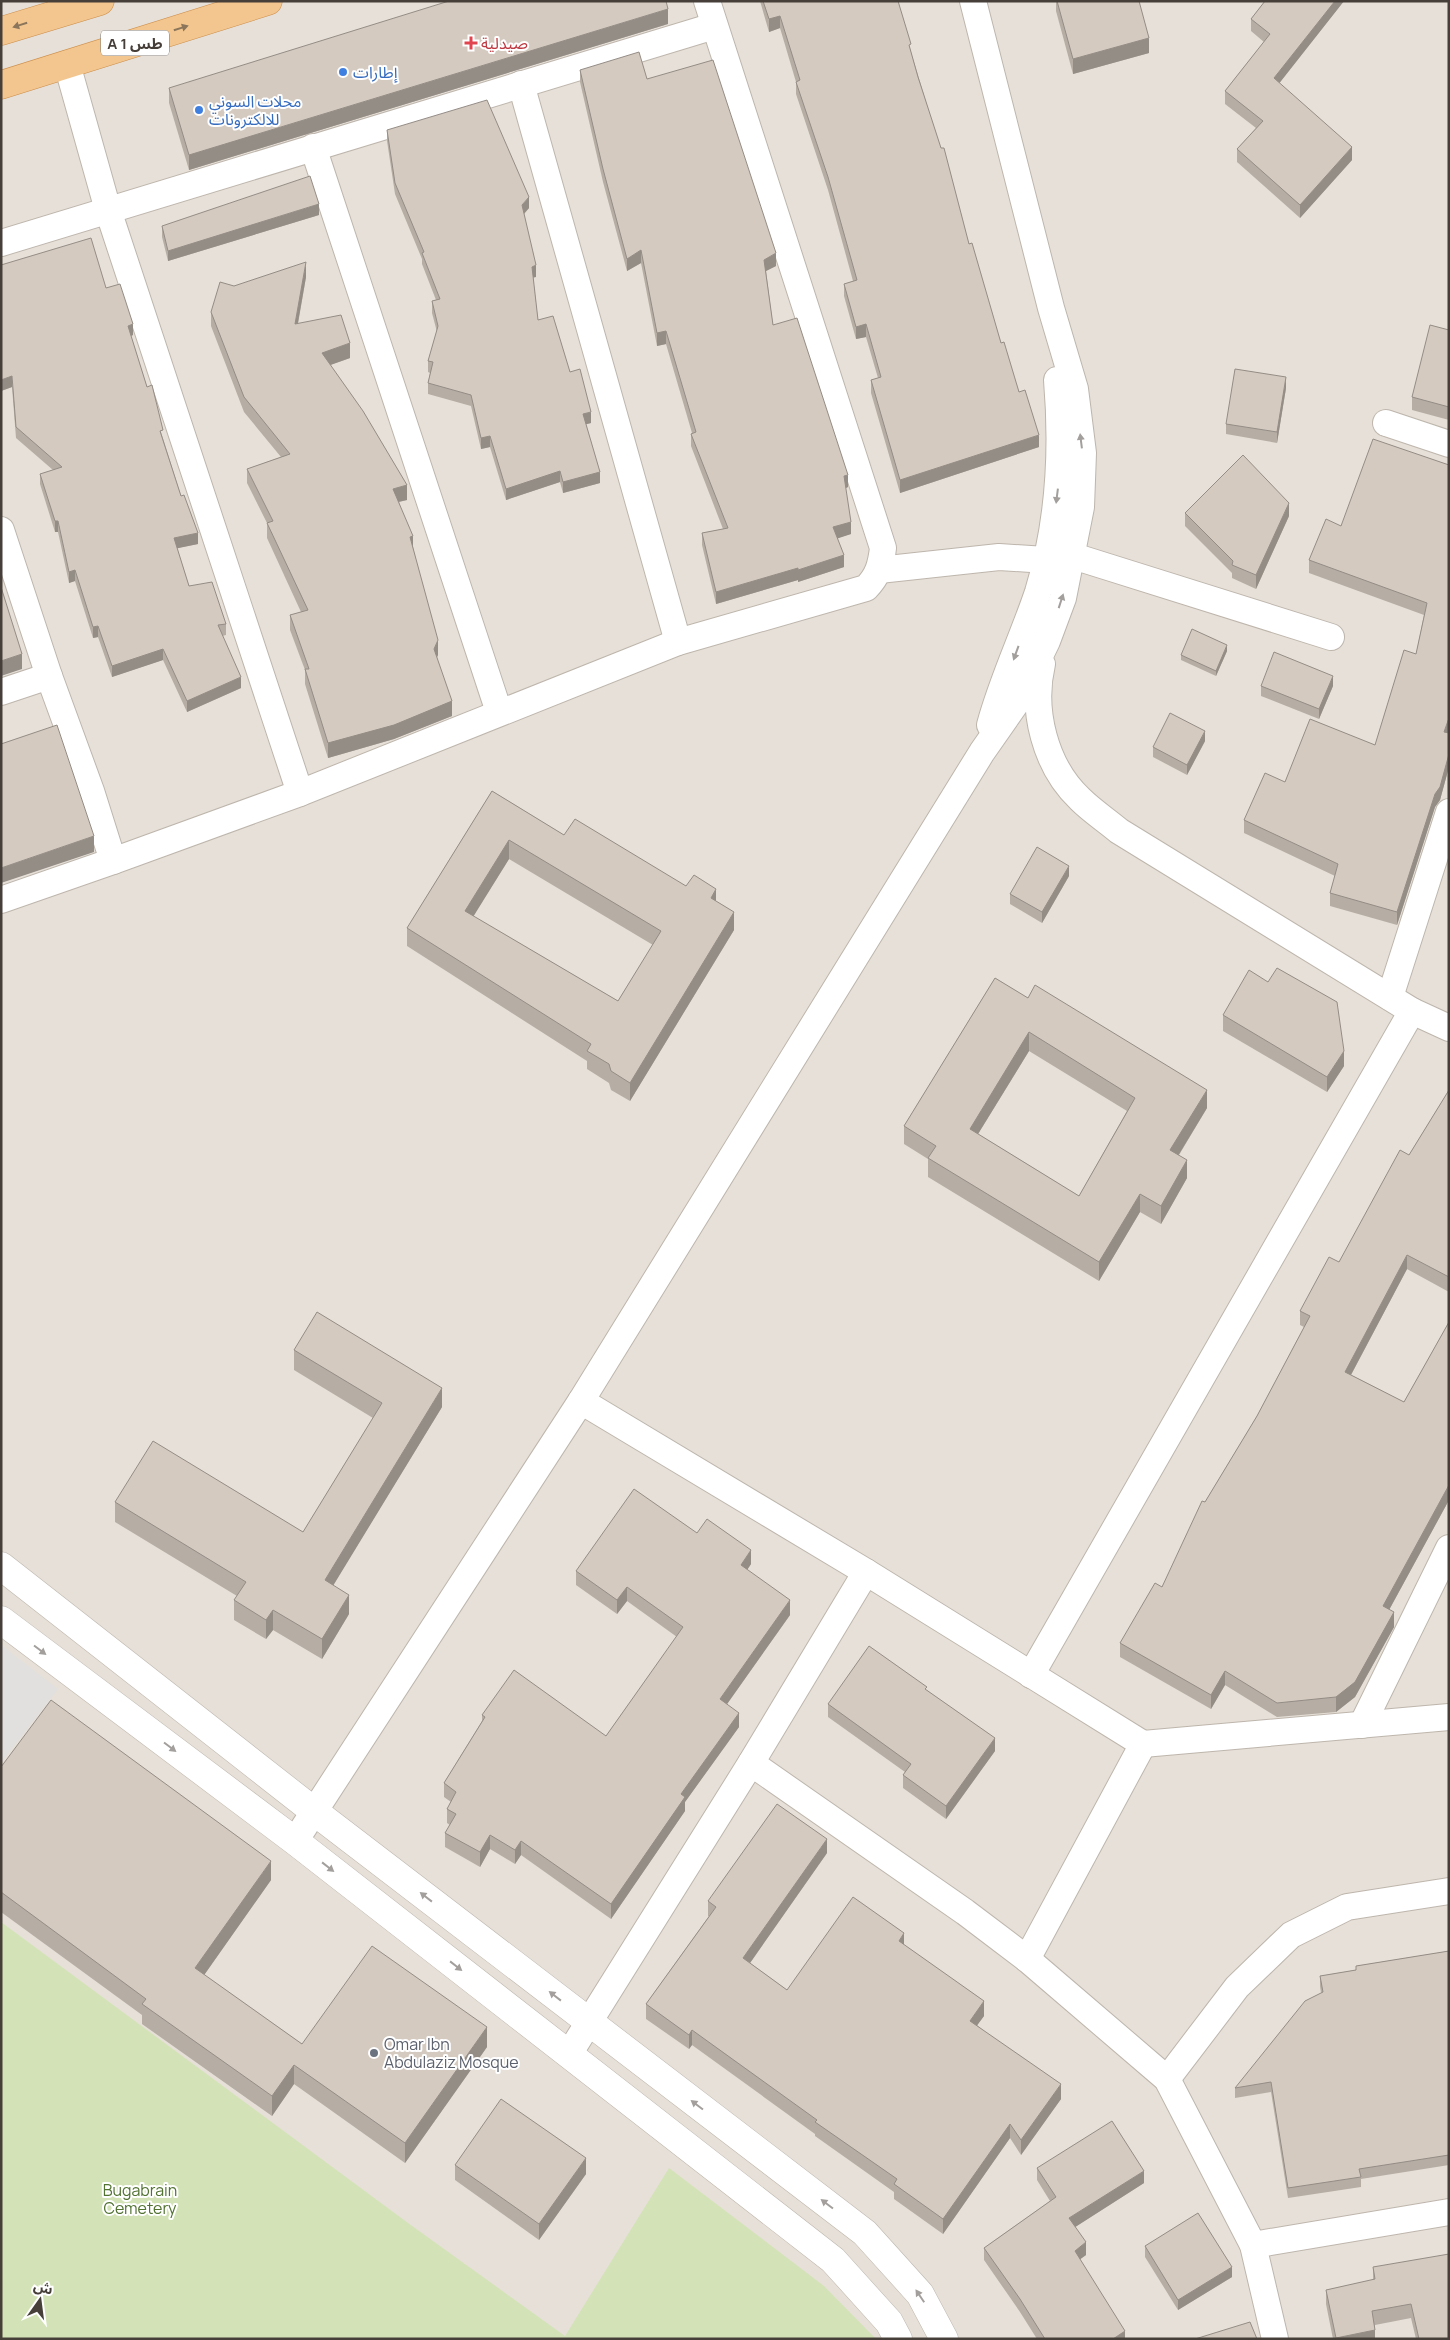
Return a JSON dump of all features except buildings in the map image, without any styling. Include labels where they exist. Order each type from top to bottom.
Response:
[{"type":"highway","points":[[1,31],[45,9],[100,1]]},
{"type":"highway","name":"A 1 طس","points":[[1,85],[268,1]]},
{"type":"street","points":[[1,900],[300,793],[678,642],[866,588],[879,570],[883,548],[707,1]]},
{"type":"street","points":[[295,1841],[581,1401],[982,752],[1019,699],[1047,641],[1063,598],[1073,556],[1081,507],[1083,453],[1075,390],[1052,308],[974,1]]},
{"type":"street","points":[[1,243],[714,26]]},
{"type":"street","points":[[67,64],[108,210],[300,793]]},
{"type":"street","points":[[521,84],[678,642]]},
{"type":"street","points":[[313,147],[500,712]]},
{"type":"street","points":[[982,752],[994,711],[1038,591],[1046,560],[1057,493],[1060,440],[1052,308]]},
{"type":"street","points":[[1386,423],[1449,444]]},
{"type":"street","points":[[1,530],[49,676],[91,790],[113,861]]},
{"type":"street","points":[[1073,556],[1331,637]]},
{"type":"street","points":[[879,570],[999,557],[1046,560]]},
{"type":"street","points":[[1047,641],[1038,682],[1040,725],[1054,764],[1079,798],[1119,831],[1412,1012],[1449,1028]]},
{"type":"street","points":[[1,692],[49,676]]},
{"type":"street","points":[[1390,998],[1449,812]]},
{"type":"street","points":[[1031,1675],[1412,1012]]},
{"type":"street","points":[[581,1401],[866,1572],[1143,1744],[1449,1717]]},
{"type":"street","points":[[1362,1725],[1449,1548]]},
{"type":"street","points":[[1,1566],[315,1812],[865,2234],[920,2294],[944,2339]]},
{"type":"street","points":[[569,2054],[751,1763],[866,1572]]},
{"type":"street","points":[[1,1620],[295,1841],[833,2260],[889,2322],[898,2339]]},
{"type":"street","points":[[1027,1959],[1143,1744]]},
{"type":"street","points":[[751,1763],[964,1912],[1027,1959],[1167,2080],[1253,2245],[1275,2339]]},
{"type":"street","points":[[1167,2080],[1237,1987],[1291,1935],[1347,1907],[1449,1892]]},
{"type":"street","points":[[1253,2245],[1449,2212]]},
{"type":"shaded area","points":[[1,1],[1449,1],[1449,2339],[1,2339]]},
{"type":"shaded area","points":[[1,1645],[58,1689],[1,1763]]},
{"type":"green space","name":"Bugabrain Cemetery","points":[[1,1922],[408,2223],[565,2336],[669,2168],[824,2286],[876,2339],[1,2339]]},
{"type":"place","name":"صيدلية","points":[[471,43]]},
{"type":"place","name":"إطارات","points":[[343,72]]},
{"type":"place","name":"محلات السوني للالكترونات","points":[[199,110]]},
{"type":"place","name":"Omar Ibn Abdulaziz Mosque","points":[[374,2053]]}]
